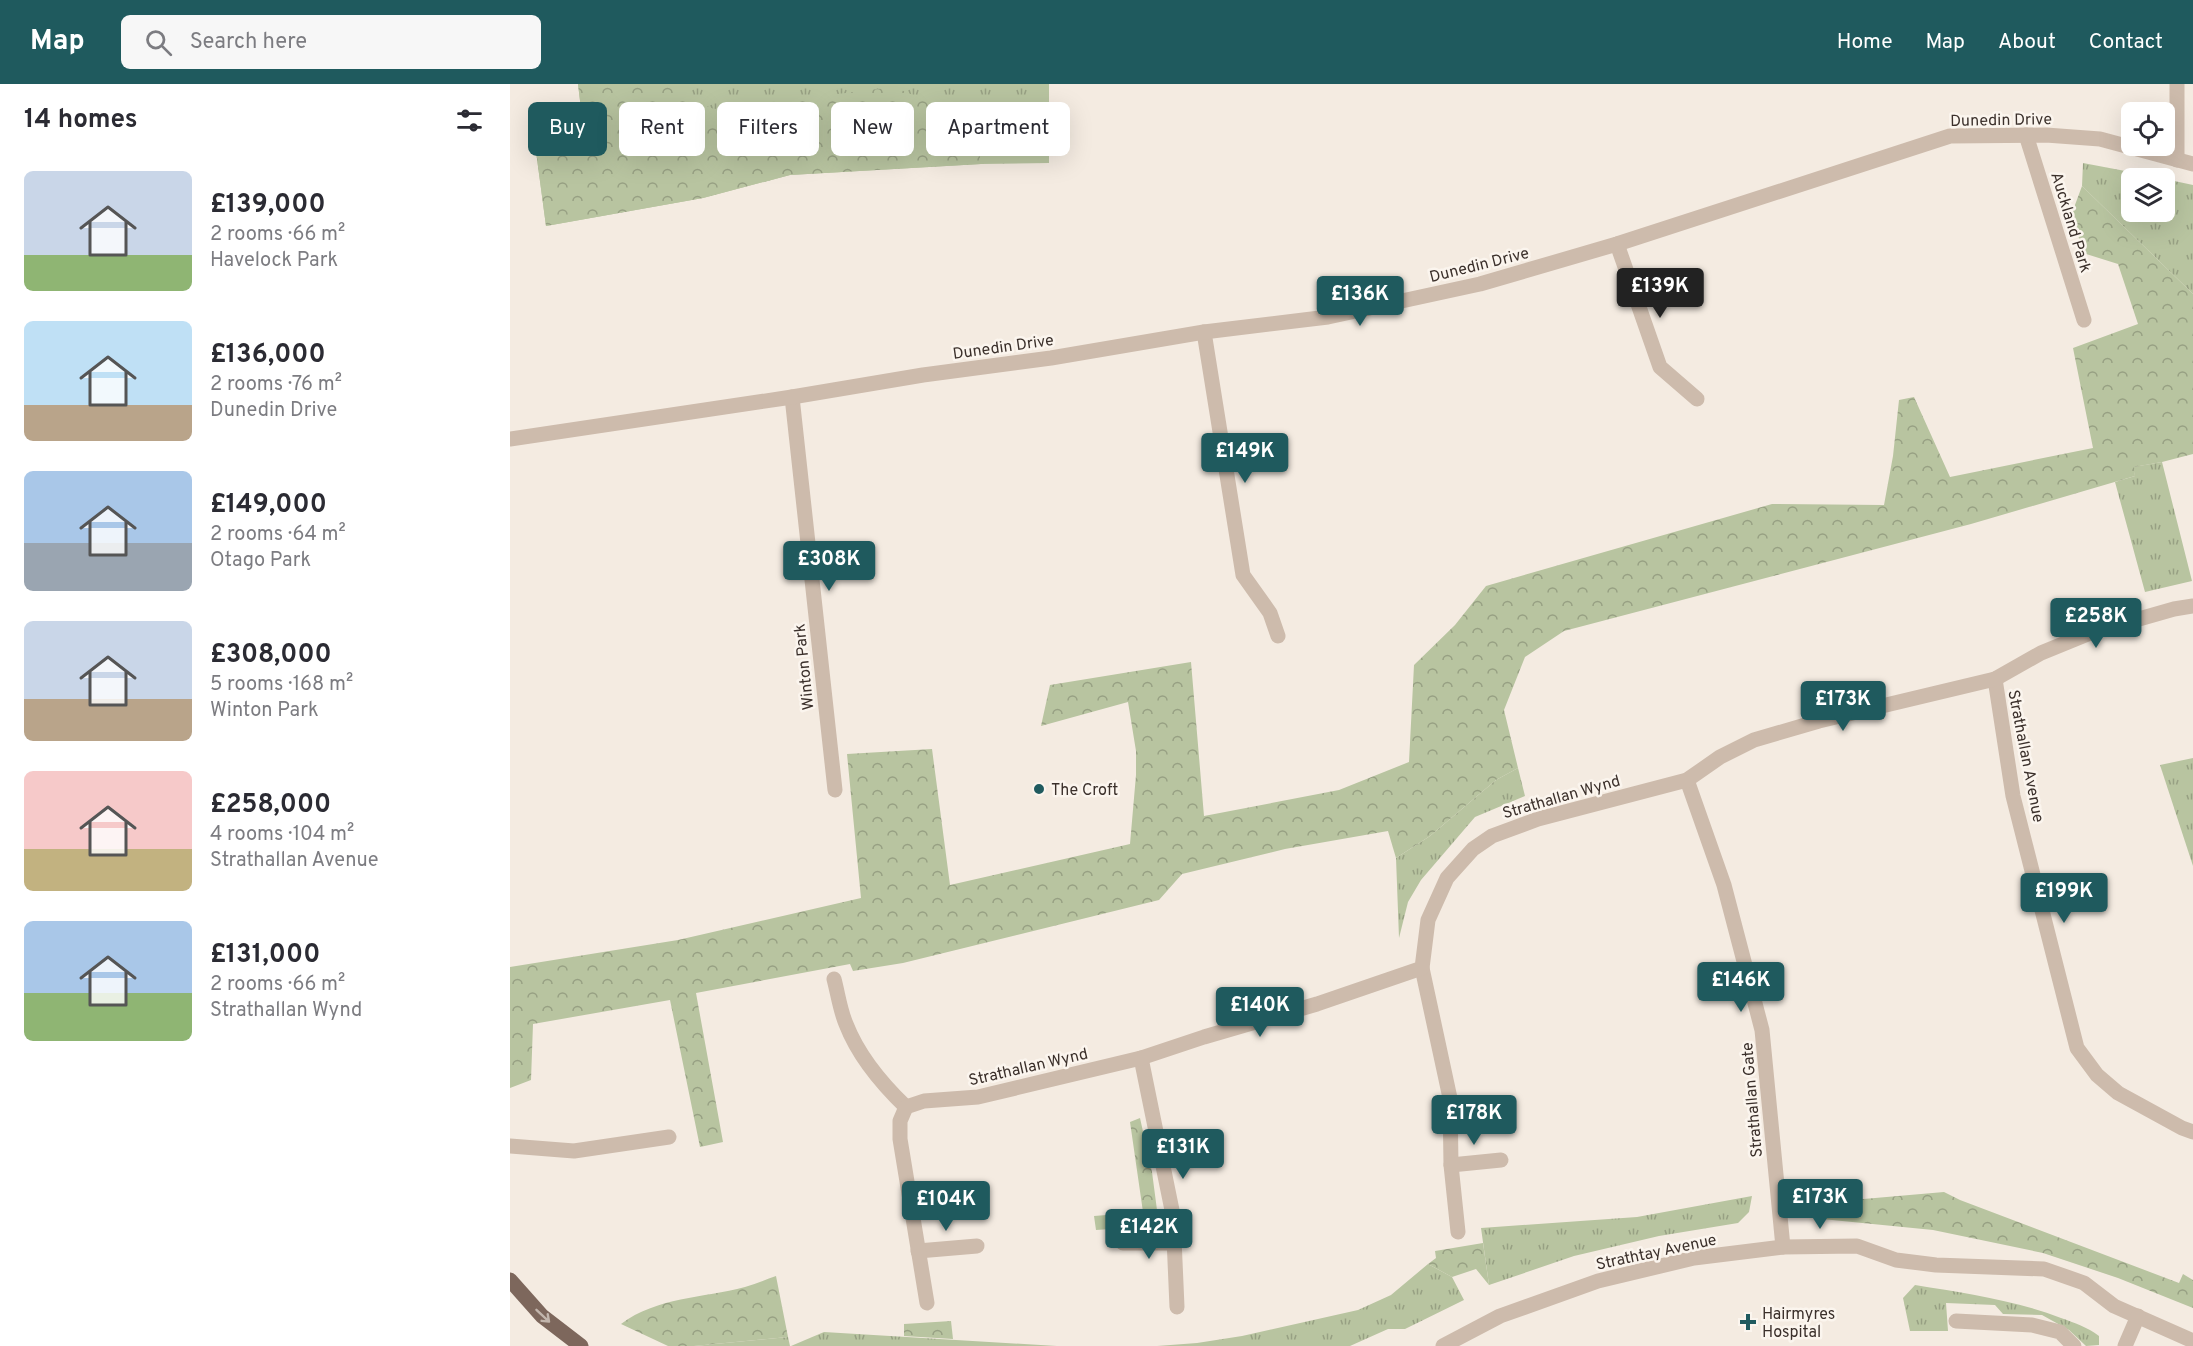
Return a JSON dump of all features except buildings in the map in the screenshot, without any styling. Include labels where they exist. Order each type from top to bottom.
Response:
[{"type":"main road","points":[[510,1280],[543,1317],[581,1346]]},
{"type":"street","points":[[2177,84],[2177,160]]},
{"type":"street","name":"Dunedin Drive","points":[[510,440],[923,375],[1051,358],[1204,332],[1328,317],[1480,284],[1617,244],[1950,136],[2026,135],[2100,139],[2193,164]]},
{"type":"street","name":"Auckland Park","points":[[2026,135],[2084,320]]},
{"type":"street","points":[[1617,244],[1660,367],[1697,399]]},
{"type":"street","points":[[1204,332],[1243,575],[1270,614],[1278,636]]},
{"type":"street","name":"Winton Park","points":[[792,397],[835,790]]},
{"type":"street","name":"Strathallan Avenue","points":[[1687,780],[1720,757],[1754,740],[1819,721],[1995,679],[2041,653],[2090,633],[2174,609],[2193,606]]},
{"type":"street","name":"Strathallan Avenue","points":[[1995,679],[2013,796],[2077,1048],[2097,1075],[2118,1093],[2193,1132]]},
{"type":"street","name":"Strathallan Wynd","points":[[1458,1232],[1451,1165],[1450,1098],[1422,968],[1428,920],[1447,878],[1473,849],[1492,836],[1538,819],[1687,780]]},
{"type":"street","name":"Strathallan Gate","points":[[1687,780],[1724,885],[1762,1030],[1783,1247]]},
{"type":"street","name":"Strathallan Wynd","points":[[906,1107],[924,1101],[978,1097],[1141,1058],[1317,1004],[1422,968]]},
{"type":"street","points":[[834,979],[845,1023],[855,1042],[887,1089],[906,1107],[900,1121],[900,1139],[927,1304]]},
{"type":"street","points":[[1141,1058],[1173,1215],[1177,1307]]},
{"type":"street","points":[[510,1146],[574,1151],[669,1137]]},
{"type":"street","points":[[1451,1165],[1501,1160]]},
{"type":"street","points":[[1123,1243],[1174,1243]]},
{"type":"street","points":[[918,1251],[977,1246]]},
{"type":"street","name":"Strathtay Avenue","points":[[1443,1346],[1500,1316],[1599,1281],[1694,1258],[1783,1247],[1857,1246],[1896,1260],[1936,1265],[2044,1269],[2084,1282],[2106,1301],[2193,1341]]},
{"type":"street","points":[[2125,1346],[2138,1316]]},
{"type":"street","points":[[1956,1322],[2032,1325],[2060,1332],[2074,1346]]},
{"type":"green space","points":[[578,84],[1049,84],[1049,102],[926,102],[926,156],[1049,156],[1049,163],[981,164],[790,175],[703,198],[546,226],[537,156],[607,156],[607,102],[580,102]]},
{"type":"green space","points":[[578,84],[680,84],[689,98],[698,102],[619,102],[619,156],[705,156],[705,105],[717,109],[717,156],[819,156],[819,102],[771,102],[894,87],[930,102],[926,102],[926,156],[980,156],[981,164],[790,175],[703,198],[546,226],[537,156],[607,156],[607,102],[580,102]]},
{"type":"green space","points":[[2083,163],[2121,170],[2121,222],[2175,222],[2175,181],[2193,185],[2193,294],[2082,186]]},
{"type":"green space","points":[[2082,186],[2193,294],[2193,454],[2134,467],[2135,476],[1971,524],[1564,631],[1525,657],[1504,710],[1518,768],[1496,780],[1430,836],[1396,858],[1388,831],[1285,849],[1182,874],[1159,900],[903,963],[853,971],[850,964],[696,993],[723,1142],[700,1147],[670,1000],[533,1024],[531,1080],[510,1088],[510,967],[678,940],[861,898],[847,754],[932,749],[950,885],[1130,844],[1136,751],[1128,702],[1041,726],[1050,685],[1191,662],[1204,816],[1339,790],[1409,762],[1414,665],[1455,625],[1486,586],[1772,504],[1884,505],[1893,456],[1899,400],[1914,397],[1950,477],[2093,448],[2073,348],[2138,324],[2118,264],[2083,253],[2072,213]]},
{"type":"green space","points":[[2162,462],[2192,581],[2145,592],[2115,482],[2135,476],[2133,467]]},
{"type":"green space","points":[[2193,758],[2193,866],[2160,765]]},
{"type":"green space","points":[[1518,768],[1525,796],[1475,817],[1421,880],[1408,902],[1399,938],[1396,858],[1430,836],[1496,780]]},
{"type":"green space","points":[[1140,1118],[1152,1172],[1157,1210],[1151,1222],[1140,1227],[1096,1230],[1094,1216],[1143,1212],[1130,1122]]},
{"type":"green space","points":[[1944,1192],[2179,1283],[2183,1274],[2193,1280],[2193,1308],[2118,1278],[2043,1253],[1933,1230],[1822,1219],[1806,1204]]},
{"type":"green space","points":[[1752,1196],[1749,1212],[1738,1223],[1659,1236],[1574,1256],[1489,1285],[1481,1228],[1637,1217]]},
{"type":"green space","points":[[1483,1243],[1489,1285],[1476,1269],[1452,1277],[1428,1264],[1436,1258],[1435,1251]]},
{"type":"green space","points":[[1428,1264],[1452,1277],[1464,1300],[1405,1329],[1388,1329],[1350,1346],[1157,1346],[1242,1336],[1358,1310],[1391,1295]]},
{"type":"green space","points":[[776,1276],[788,1337],[694,1346],[668,1346],[621,1324],[635,1315],[665,1303],[729,1291]]},
{"type":"green space","points":[[1915,1285],[2025,1306],[2090,1330],[2099,1336],[2099,1345],[2086,1346],[2069,1330],[2042,1315],[2003,1314],[1995,1305],[1946,1303],[1948,1331],[1910,1331],[1903,1298]]},
{"type":"green space","points":[[951,1321],[953,1339],[904,1336],[904,1324]]},
{"type":"green space","points":[[824,1332],[1057,1346],[791,1346]]},
{"type":"green space","points":[[788,1337],[790,1346],[694,1346]]},
{"type":"place","name":"The Croft","points":[[1039,789]]},
{"type":"place","name":"Hairmyres Hospital","points":[[1748,1322]]}]
